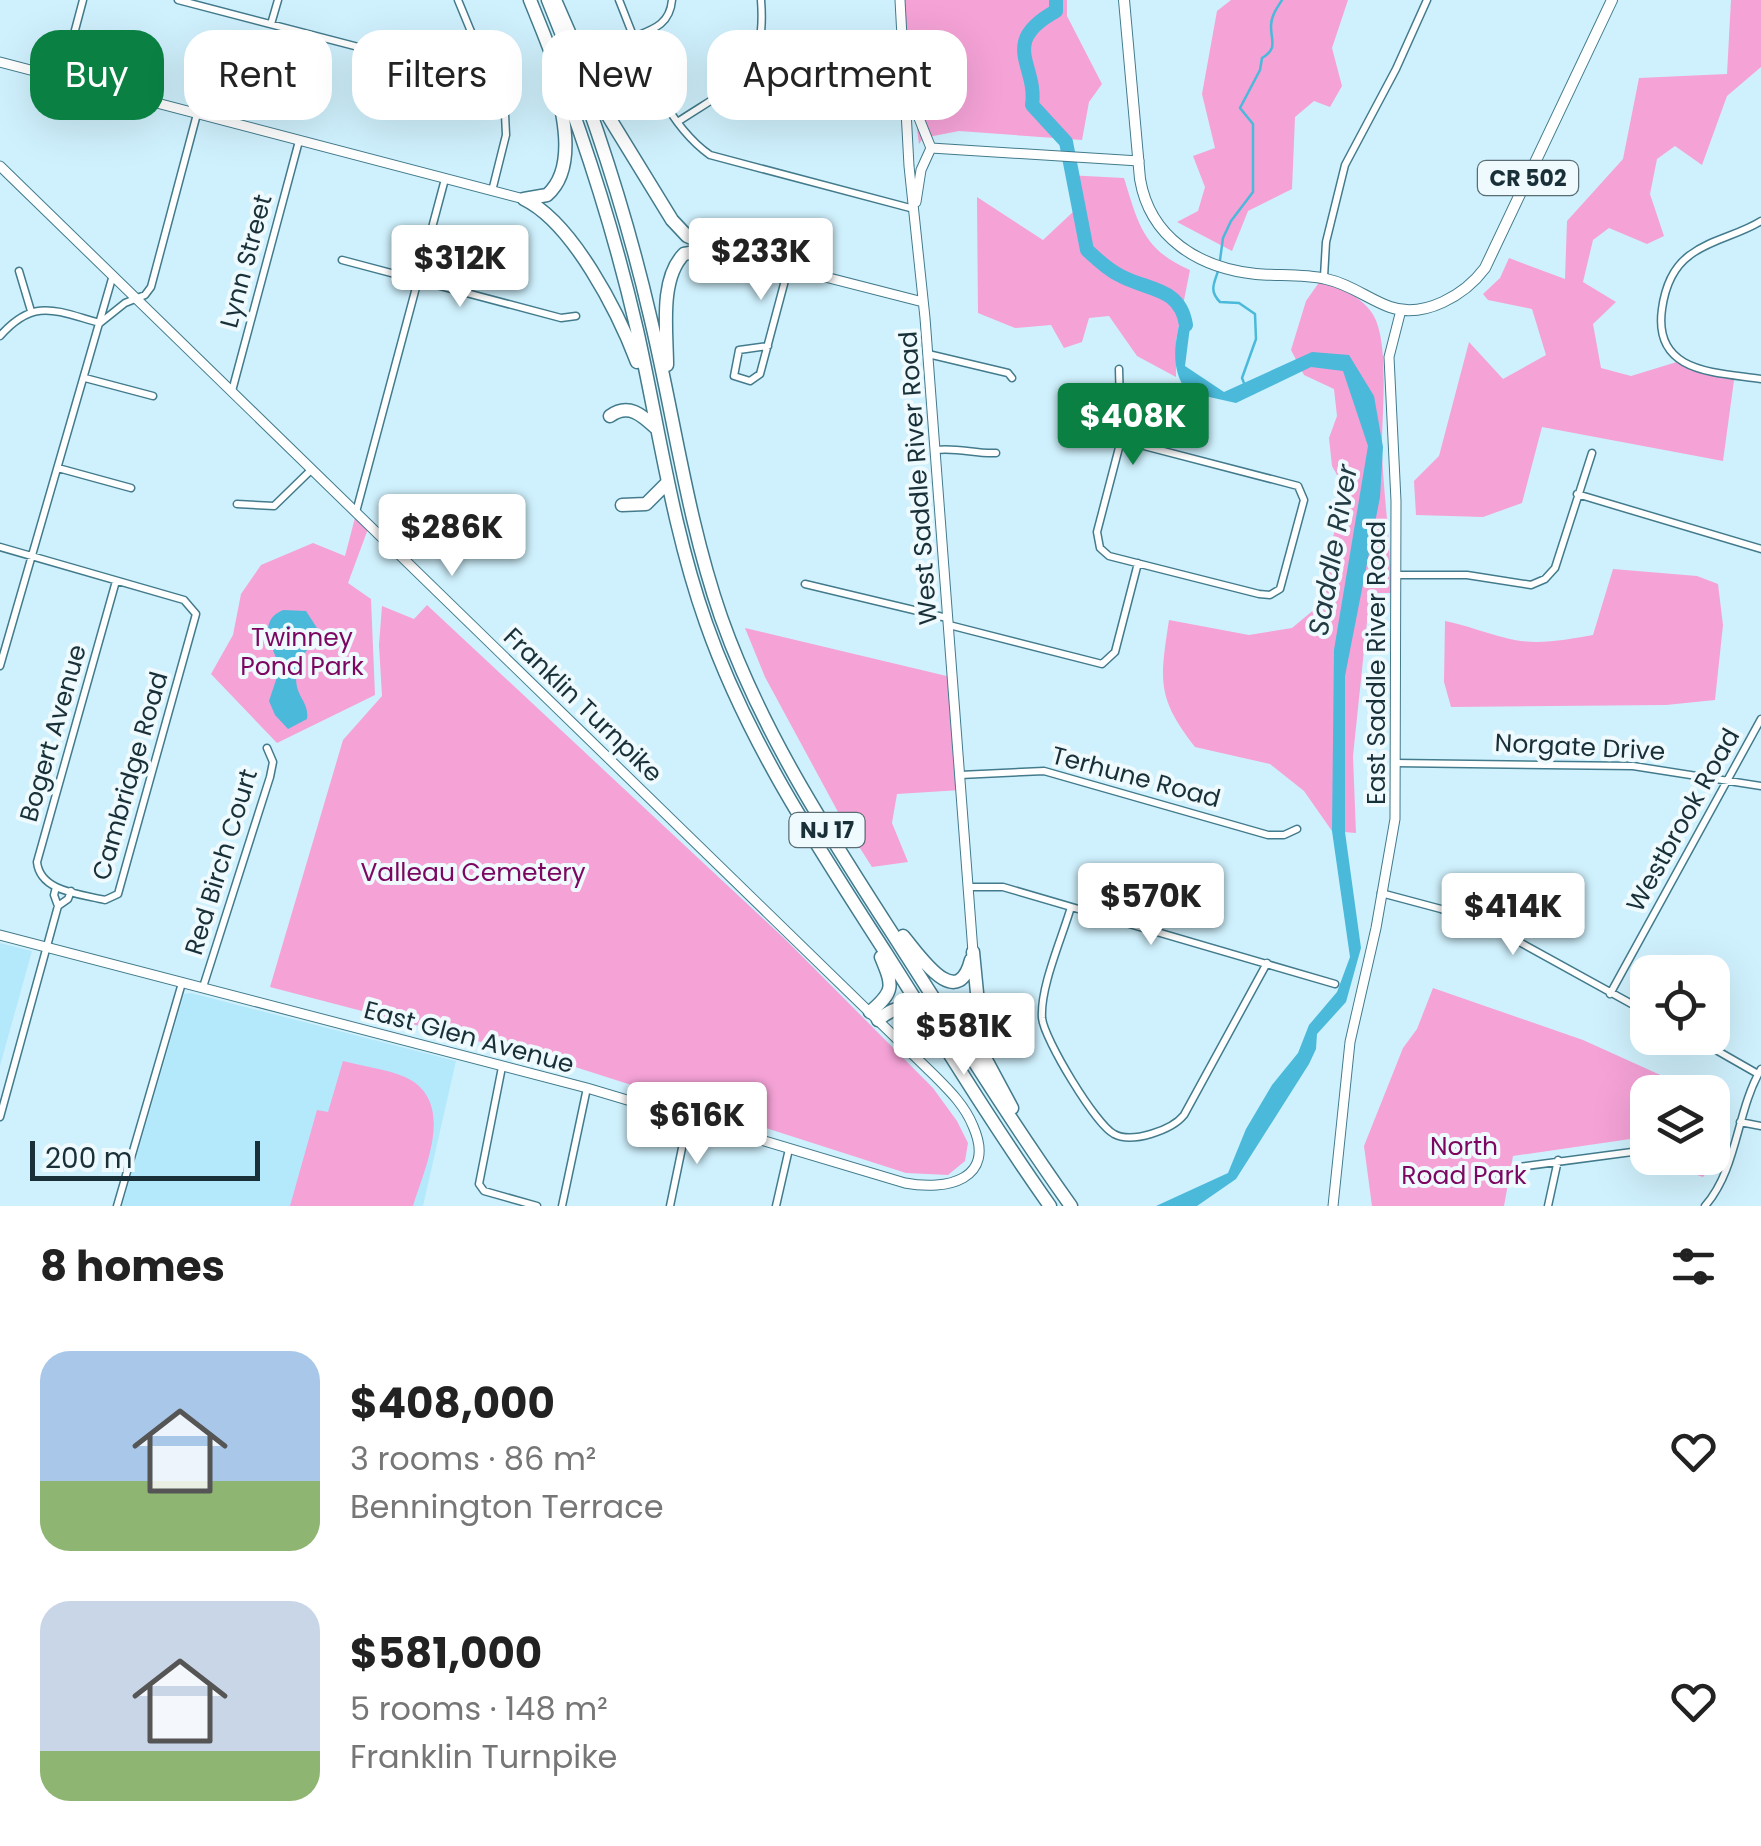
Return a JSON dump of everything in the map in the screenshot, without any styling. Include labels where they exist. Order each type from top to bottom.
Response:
[{"type":"highway","name":"NJ 17","points":[[530,0],[543,30]]},
{"type":"highway","name":"NJ 17","points":[[551,0],[617,193],[644,288],[696,535],[736,656],[791,770],[872,902],[1071,1206]]},
{"type":"highway","points":[[551,0],[599,101],[672,220],[688,236],[716,249]]},
{"type":"highway","points":[[524,200],[551,192],[560,178],[564,120]]},
{"type":"highway","name":"NJ 17","points":[[574,120],[610,224],[667,482],[696,592],[736,696],[780,784],[1050,1206]]},
{"type":"highway","points":[[524,200],[544,209],[558,222],[609,301],[626,332],[652,402]]},
{"type":"highway","points":[[668,398],[666,329],[673,269],[688,252],[716,249]]},
{"type":"highway","points":[[610,416],[619,410],[632,411],[657,429]]},
{"type":"highway","points":[[622,505],[646,504],[667,482]]},
{"type":"highway","points":[[872,902],[939,976],[953,981],[964,976],[973,952]]},
{"type":"highway","points":[[869,927],[890,982],[887,996],[874,1016]]},
{"type":"highway","points":[[973,952],[983,1054],[1005,1092],[1024,1138]]},
{"type":"highway","points":[[874,1016],[895,1008],[910,1011],[940,1055],[974,1092]]},
{"type":"main road","points":[[1124,0],[1138,161],[1144,198],[1159,228],[1181,248],[1220,265],[1254,274],[1324,279],[1401,310]]},
{"type":"main road","name":"CR 502","points":[[1401,310],[1422,309],[1452,297],[1485,268],[1612,0]]},
{"type":"street","points":[[75,30],[83,0]]},
{"type":"street","points":[[180,0],[352,45]]},
{"type":"street","points":[[272,24],[278,0]]},
{"type":"street","points":[[458,0],[470,30]]},
{"type":"street","points":[[619,0],[631,30]]},
{"type":"street","points":[[648,30],[663,22],[672,0]]},
{"type":"street","points":[[687,114],[738,81],[753,63],[762,32],[761,0]]},
{"type":"street","name":"West Saddle River Road","points":[[900,0],[901,30]]},
{"type":"street","points":[[1324,279],[1326,242],[1345,165],[1427,0]]},
{"type":"street","points":[[0,62],[30,70]]},
{"type":"street","points":[[100,324],[145,295],[152,284],[194,120]]},
{"type":"street","points":[[220,120],[524,200]]},
{"type":"street","points":[[492,191],[505,120]]},
{"type":"street","points":[[678,120],[702,150],[718,159],[914,209],[921,170],[930,148],[919,120]]},
{"type":"street","name":"West Saddle River Road","points":[[907,120],[973,952]]},
{"type":"street","name":"Lynn Street","points":[[232,392],[299,140]]},
{"type":"street","points":[[930,148],[1138,161]]},
{"type":"street","name":"Franklin Turnpike","points":[[0,166],[963,1107],[977,1135],[976,1164]]},
{"type":"street","points":[[356,514],[445,179]]},
{"type":"street","points":[[1761,221],[1686,258],[1668,283],[1660,324],[1664,342],[1680,361],[1719,373],[1761,379]]},
{"type":"street","points":[[716,249],[922,302]]},
{"type":"street","points":[[342,260],[561,318],[576,316]]},
{"type":"street","points":[[768,346],[739,350],[734,376],[756,380],[768,346],[788,269]]},
{"type":"street","points":[[18,270],[31,311]]},
{"type":"street","points":[[0,666],[4,638],[32,556],[113,275]]},
{"type":"street","points":[[0,336],[17,318],[31,311],[53,310],[100,324]]},
{"type":"street","name":"East Saddle River Road","points":[[1333,1206],[1350,1042],[1395,819],[1397,575],[1389,357],[1401,310]]},
{"type":"street","points":[[928,354],[1008,373],[1012,378]]},
{"type":"street","points":[[1119,370],[1121,440],[1097,532],[1098,543],[1109,556],[1259,594],[1273,594],[1282,586],[1304,495],[1293,484],[1121,440]]},
{"type":"street","points":[[84,378],[153,396]]},
{"type":"street","points":[[935,450],[959,448],[996,454]]},
{"type":"street","points":[[1397,575],[1467,575],[1524,585],[1538,583],[1555,568],[1592,454]]},
{"type":"street","points":[[58,468],[131,488]]},
{"type":"street","points":[[237,504],[274,506],[311,470]]},
{"type":"street","points":[[1578,494],[1761,550]]},
{"type":"street","points":[[0,548],[116,580]]},
{"type":"street","points":[[805,584],[1102,664],[1115,652],[1138,564]]},
{"type":"street","name":"Cambridge Road","points":[[71,891],[106,900],[118,894],[196,622],[194,608],[184,600],[116,580]]},
{"type":"street","name":"Bogert Avenue","points":[[0,1117],[58,906],[56,887],[42,880],[37,862],[116,580]]},
{"type":"street","name":"Westbrook Road","points":[[1610,994],[1761,719]]},
{"type":"street","name":"Red Birch Court","points":[[202,988],[270,777],[273,762],[267,748]]},
{"type":"street","name":"Norgate Drive","points":[[1396,762],[1586,764],[1678,772],[1761,786]]},
{"type":"street","name":"Terhune Road","points":[[960,774],[1044,771],[1268,835],[1284,836],[1297,829]]},
{"type":"street","points":[[968,887],[996,885],[1335,984]]},
{"type":"street","points":[[56,887],[71,891]]},
{"type":"street","name":"Bogert Avenue","points":[[58,906],[68,900],[71,891]]},
{"type":"street","points":[[1380,893],[1441,908],[1503,933],[1630,1004]]},
{"type":"street","points":[[1071,907],[1044,998],[1042,1021],[1049,1044],[1060,1061],[1104,1126],[1120,1137],[1134,1137],[1178,1122],[1267,963]]},
{"type":"street","name":"East Glen Avenue","points":[[0,935],[587,1088],[923,1186],[956,1183],[976,1164]]},
{"type":"street","points":[[116,1206],[182,983]]},
{"type":"street","points":[[1705,1206],[1722,1183],[1750,1089],[1760,1071],[1728,1055]]},
{"type":"street","points":[[502,1067],[479,1184],[484,1191],[537,1206]]},
{"type":"street","points":[[562,1206],[587,1088]]},
{"type":"street","points":[[670,1206],[688,1119]]},
{"type":"street","points":[[1740,1122],[1761,1126]]},
{"type":"street","points":[[776,1206],[789,1148]]},
{"type":"street","points":[[1519,1167],[1630,1152]]},
{"type":"street","points":[[1548,1206],[1558,1160]]},
{"type":"shaded area","points":[[0,943],[32,951],[0,1066]]},
{"type":"shaded area","points":[[184,994],[456,1061],[423,1206],[122,1206]]},
{"type":"green space","points":[[901,0],[1067,0],[1067,16],[1102,84],[1089,102],[1082,140],[959,131],[923,138],[919,144],[916,120],[967,120],[967,30],[905,30]]},
{"type":"green space","points":[[1231,0],[1348,0],[1332,48],[1342,86],[1330,107],[1314,101],[1295,117],[1292,189],[1248,211],[1232,251],[1177,222],[1198,211],[1205,187],[1193,156],[1215,148],[1202,94],[1217,11]]},
{"type":"green space","points":[[1731,0],[1761,0],[1761,67],[1727,96],[1702,165],[1675,146],[1657,159],[1650,194],[1664,236],[1647,244],[1609,228],[1593,240],[1583,282],[1616,302],[1593,324],[1601,368],[1631,376],[1680,361],[1735,373],[1723,461],[1542,427],[1522,503],[1483,517],[1416,515],[1414,481],[1439,456],[1469,342],[1503,379],[1546,355],[1532,309],[1488,300],[1483,294],[1500,278],[1509,258],[1565,279],[1567,221],[1623,159],[1639,78],[1727,74]]},
{"type":"green space","points":[[1066,175],[1124,178],[1139,222],[1152,244],[1190,270],[1176,340],[1176,377],[1137,356],[1109,316],[1089,318],[1082,342],[1064,348],[1051,325],[1015,328],[978,313],[977,197],[1043,240],[1074,211]]},
{"type":"green space","points":[[1320,281],[1349,293],[1372,313],[1383,361],[1382,453],[1391,593],[1370,593],[1353,756],[1356,833],[1332,831],[1304,791],[1270,764],[1195,747],[1167,701],[1163,673],[1169,620],[1249,635],[1292,628],[1322,603],[1329,551],[1346,491],[1332,466],[1329,438],[1337,416],[1334,389],[1304,375],[1291,350],[1306,301]]},
{"type":"green space","name":"Twinney Pond Park","points":[[356,514],[368,529],[348,583],[371,599],[375,695],[277,743],[211,674],[233,635],[241,594],[261,565],[313,543],[345,556]]},
{"type":"green space","points":[[1613,569],[1697,576],[1718,584],[1723,625],[1715,700],[1666,705],[1451,707],[1444,682],[1445,621],[1528,642],[1593,635]]},
{"type":"green space","name":"Valleau Cemetery","points":[[427,605],[786,940],[933,1088],[968,1143],[965,1161],[948,1175],[906,1173],[569,1065],[270,987],[343,740],[382,696],[382,606],[414,619]]},
{"type":"green space","points":[[745,628],[955,678],[961,790],[897,794],[892,823],[908,862],[872,867],[765,677]]},
{"type":"green space","name":"North Road Park","points":[[1433,988],[1583,1040],[1660,1075],[1630,1075],[1630,1139],[1513,1156],[1504,1206],[1372,1206],[1364,1146],[1403,1048],[1417,1029]]},
{"type":"green space","points":[[343,1061],[405,1077],[421,1088],[430,1102],[433,1136],[413,1206],[290,1206],[317,1110],[328,1112]]},
{"type":"water","points":[[1183,308],[1191,319],[1185,366],[1224,392],[1312,352],[1349,355],[1374,396],[1383,447],[1380,497],[1345,676],[1345,832],[1361,948],[1346,1002],[1317,1034],[1309,1064],[1236,1179],[1197,1206],[1156,1206],[1228,1173],[1246,1129],[1272,1085],[1298,1053],[1309,1025],[1337,992],[1350,957],[1332,831],[1334,650],[1368,446],[1343,371],[1311,367],[1236,403],[1187,392],[1176,362]]},
{"type":"water","points":[[283,610],[306,611],[317,628],[316,641],[303,656],[296,673],[307,719],[288,729],[269,701],[280,668],[268,629],[270,621]]},
{"type":"waterway","name":"Saddle River","points":[[1056,0],[1056,11],[1029,34],[1024,55],[1032,105],[1066,142],[1087,250],[1115,273],[1170,296],[1183,312],[1186,325]]},
{"type":"waterway","points":[[1220,260],[1223,238],[1231,221],[1253,192],[1253,124],[1240,108],[1260,70],[1262,58],[1272,48],[1271,22],[1282,0]]},
{"type":"waterway","points":[[1219,268],[1214,286],[1216,298],[1220,302],[1239,303],[1255,314],[1256,339],[1242,378],[1244,383]]}]
